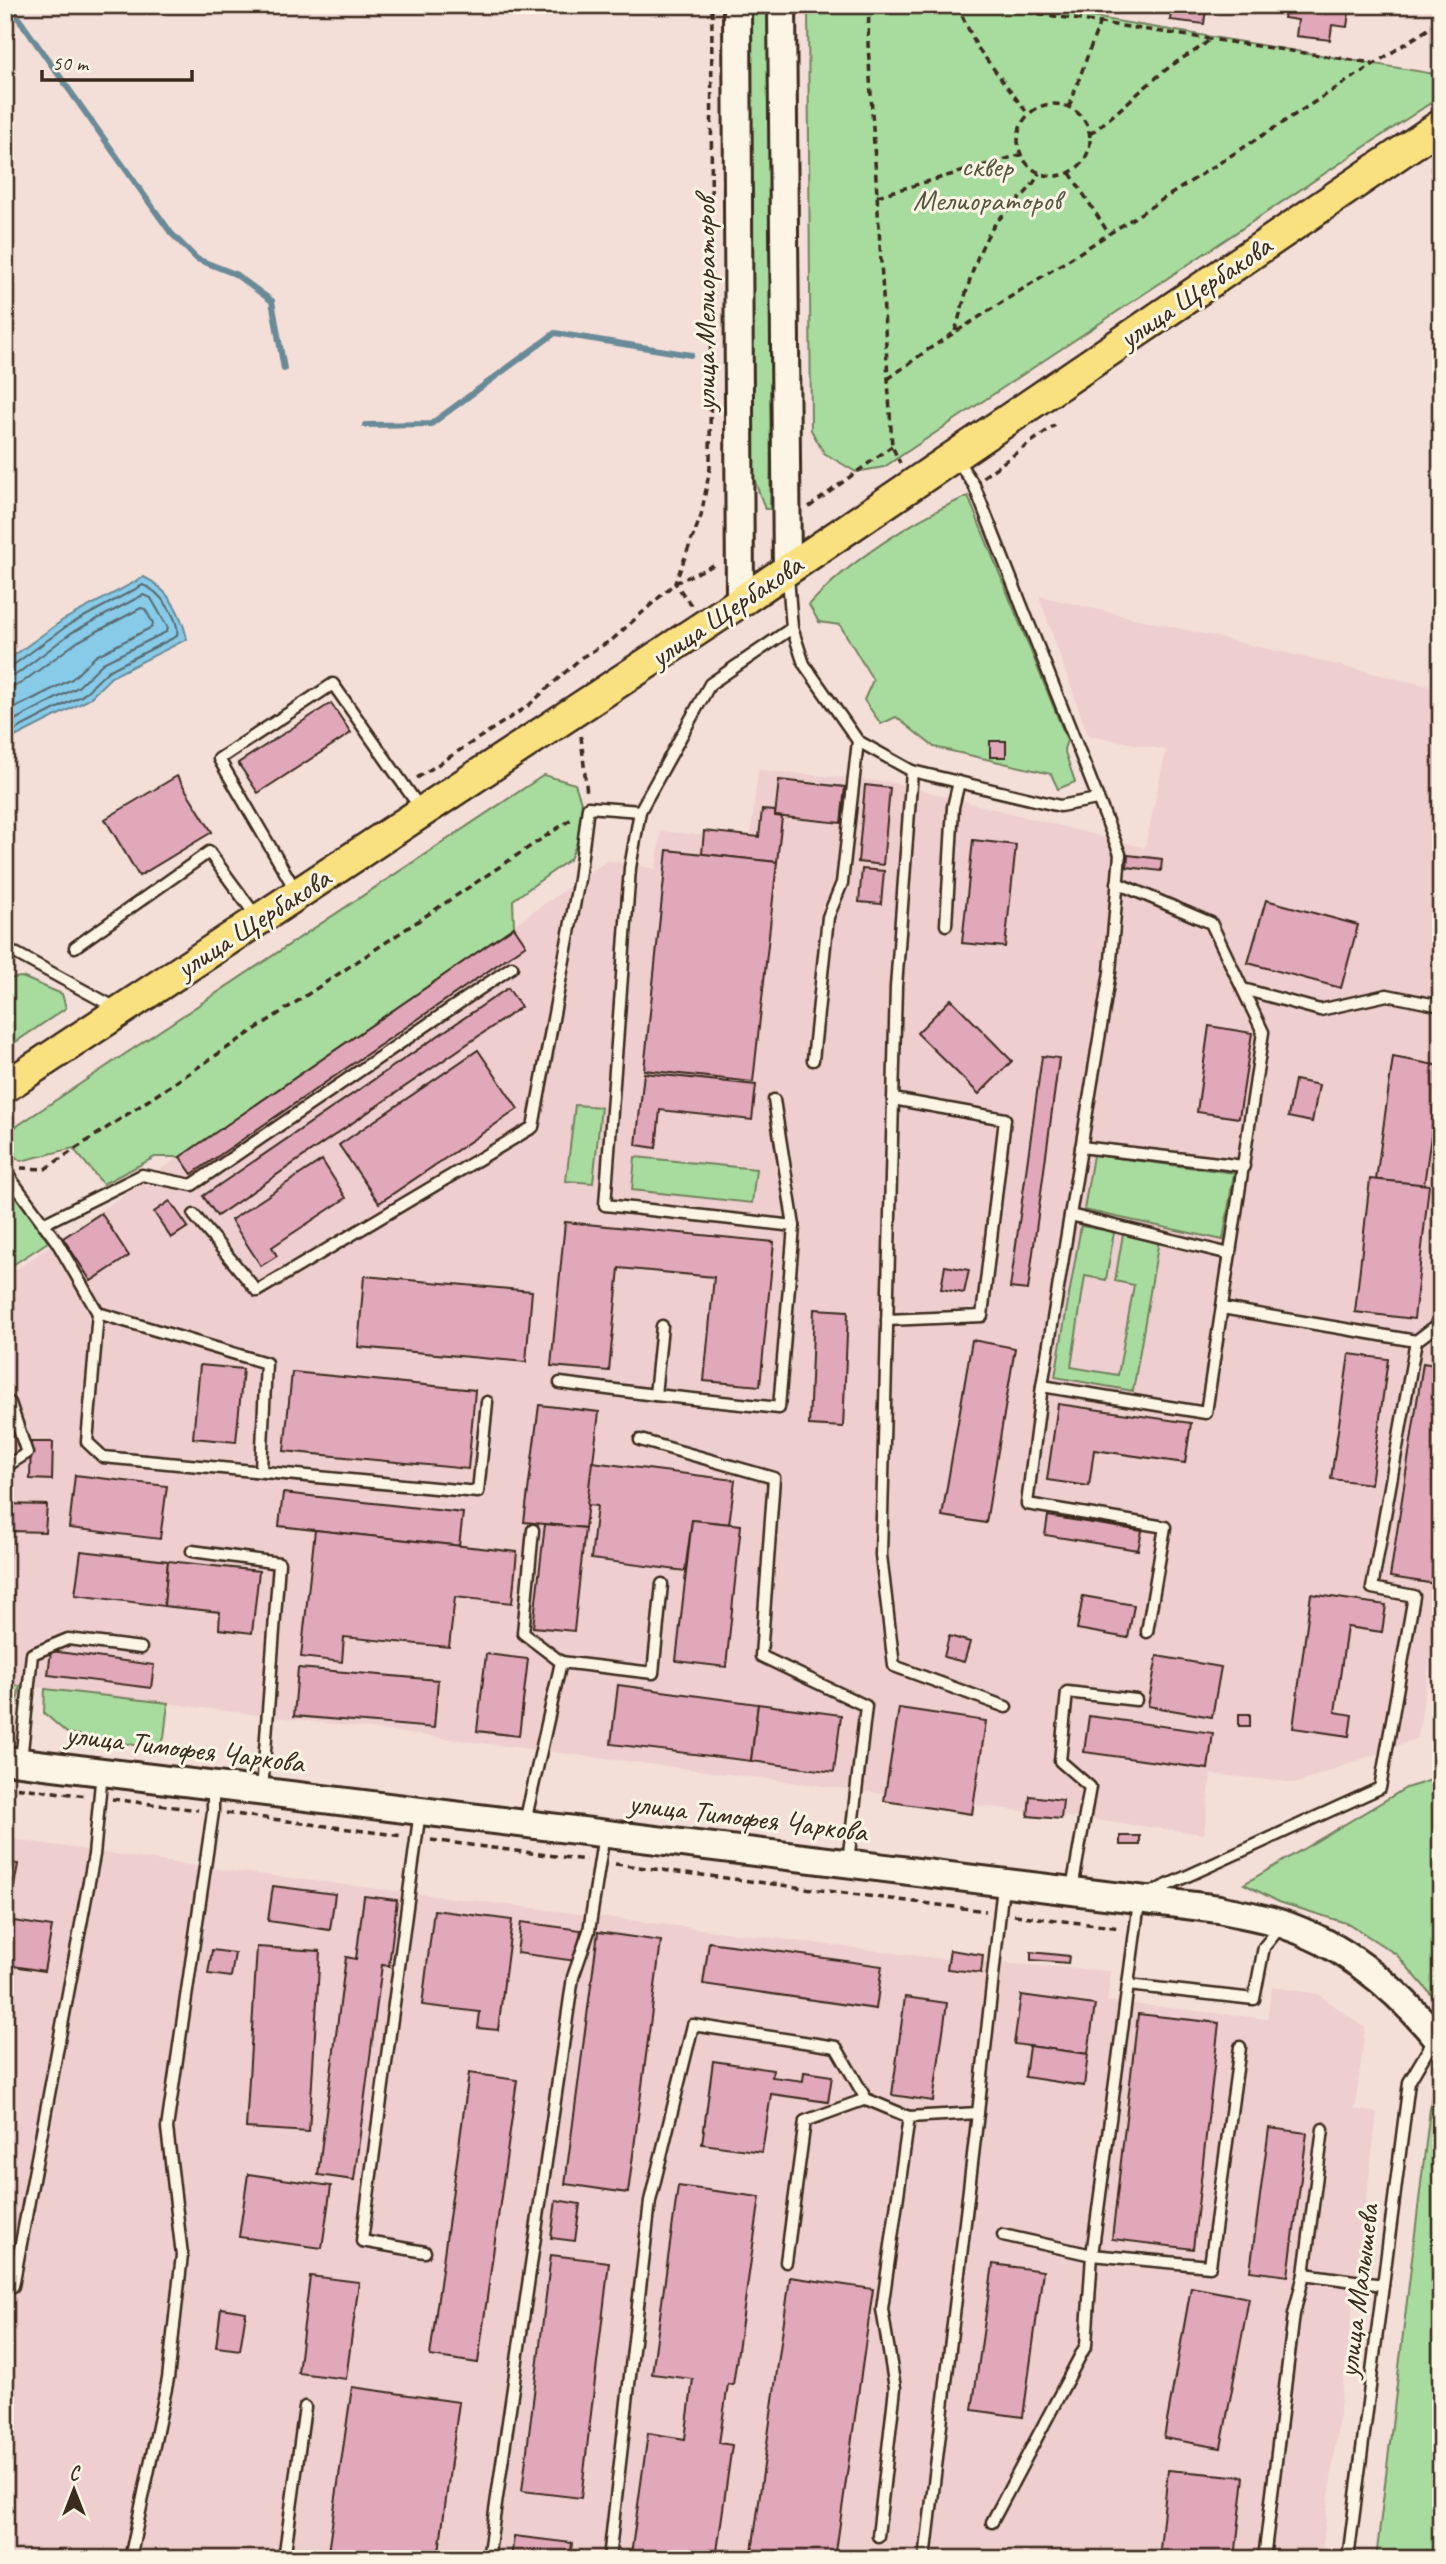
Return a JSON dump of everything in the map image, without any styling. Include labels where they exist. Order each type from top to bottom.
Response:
[{"type":"main road","name":"улица Мелиораторов","points":[[737,5],[740,602]]},
{"type":"main road","points":[[782,5],[787,571]]},
{"type":"main road","name":"улица Щербакова","points":[[5,1087],[787,571],[1441,125]]},
{"type":"main road","name":"улица Тимофея Чаркова","points":[[13,1761],[101,1785],[213,1785],[1219,1909],[1282,1924],[1337,1948],[1388,1987],[1438,2039]]},
{"type":"lane","points":[[954,456],[974,485],[1120,854],[1110,972],[1042,1386],[1027,1504],[1165,1527],[1147,1632]]},
{"type":"lane","points":[[787,571],[792,628],[804,664],[858,741],[912,771],[1060,806],[1097,799]]},
{"type":"lane","points":[[792,628],[710,684],[639,811],[630,868],[605,1205],[794,1226]]},
{"type":"lane","points":[[298,893],[219,759],[333,684],[423,811]]},
{"type":"lane","points":[[813,1060],[828,917],[842,883],[858,741]]},
{"type":"lane","points":[[912,771],[896,987],[881,1555],[894,1666],[1006,1707]]},
{"type":"lane","points":[[946,925],[953,807],[958,782]]},
{"type":"lane","points":[[194,1215],[257,1291],[533,1128],[579,879],[589,807],[639,811]]},
{"type":"lane","points":[[75,947],[209,852],[259,919]]},
{"type":"lane","points":[[1042,1386],[1206,1413],[1244,1166],[1263,1032],[1211,923],[1117,883]]},
{"type":"lane","points":[[5,952],[18,954],[120,1010]]},
{"type":"lane","points":[[43,1224],[142,1175],[192,1185],[512,967]]},
{"type":"lane","points":[[1243,989],[1320,1010],[1387,995],[1441,1006]]},
{"type":"lane","points":[[887,1320],[982,1316],[1005,1119],[893,1099]]},
{"type":"lane","points":[[560,1383],[779,1408],[794,1226],[774,1100]]},
{"type":"lane","points":[[1081,1147],[1244,1166]]},
{"type":"lane","points":[[5,1171],[43,1224],[97,1313],[87,1442],[103,1457],[261,1469],[478,1492],[487,1402]]},
{"type":"lane","points":[[1070,1215],[1230,1254]]},
{"type":"lane","points":[[1222,1308],[1416,1340]]},
{"type":"lane","points":[[97,1313],[266,1363],[261,1469]]},
{"type":"lane","points":[[992,2522],[1086,2345],[1092,2255],[1140,1898],[1380,1788],[1414,1596],[1372,1588],[1416,1340],[1441,1322]]},
{"type":"lane","points":[[656,1395],[662,1325]]},
{"type":"lane","points":[[5,1402],[10,1404],[27,1453],[5,1467]]},
{"type":"lane","points":[[640,1440],[774,1478],[761,1656],[866,1706],[848,1862]]},
{"type":"lane","points":[[533,1530],[523,1633],[561,1662],[653,1673],[662,1584]]},
{"type":"lane","points":[[192,1551],[279,1563],[262,1791]]},
{"type":"lane","points":[[13,1761],[32,1654],[68,1639],[141,1648]]},
{"type":"lane","points":[[525,1823],[561,1662]]},
{"type":"lane","points":[[1072,1889],[1090,1787],[1060,1761],[1067,1692],[1136,1700]]},
{"type":"lane","points":[[13,2286],[94,1855],[101,1785]]},
{"type":"lane","points":[[130,2559],[168,2379],[182,2255],[167,2128],[213,1812],[213,1785]]},
{"type":"lane","points":[[420,1810],[362,2241],[425,2252]]},
{"type":"lane","points":[[488,2559],[573,1977],[589,1931],[604,1833]]},
{"type":"lane","points":[[925,2559],[1004,1881]]},
{"type":"lane","points":[[1128,1985],[1254,1998],[1264,1947],[1282,1924]]},
{"type":"lane","points":[[609,2559],[650,2201],[693,2025],[836,2047],[866,2099],[909,2117],[978,2113]]},
{"type":"lane","name":"улица Малышева","points":[[1348,2559],[1409,2082],[1438,2039]]},
{"type":"lane","points":[[1003,2235],[1092,2255],[1210,2266],[1240,2047]]},
{"type":"lane","points":[[786,2262],[805,2121],[866,2099]]},
{"type":"lane","points":[[878,2536],[895,2388],[882,2309],[909,2117]]},
{"type":"lane","points":[[1264,2559],[1294,2314],[1304,2274],[1322,2129]]},
{"type":"lane","points":[[1304,2274],[1383,2285]]},
{"type":"lane","points":[[284,2559],[305,2407]]},
{"type":"path","points":[[676,583],[701,516],[710,468],[712,5]]},
{"type":"path","points":[[869,5],[868,44],[892,446],[911,486]]},
{"type":"path","points":[[957,5],[977,47],[1028,114]]},
{"type":"path","points":[[979,5],[1375,63]]},
{"type":"path","points":[[888,379],[954,333],[1441,21]]},
{"type":"path","points":[[1069,107],[1099,24]]},
{"type":"path","points":[[1090,134],[1140,90],[1173,64],[1195,53],[1208,40]]},
{"type":"path","points":[[1054,104],[1069,107],[1080,115],[1090,134],[1087,155],[1070,173],[1053,176],[1039,173],[1027,165],[1020,155],[1017,140],[1019,127],[1028,114],[1040,107],[1054,104]]},
{"type":"path","points":[[877,195],[1020,155]]},
{"type":"path","points":[[954,333],[983,248],[995,225],[1033,187],[1039,173]]},
{"type":"path","points":[[1070,173],[1109,234]]},
{"type":"path","points":[[787,523],[892,446]]},
{"type":"path","points":[[405,786],[528,706],[582,657],[612,640],[676,583],[740,552]]},
{"type":"path","points":[[676,583],[706,625]]},
{"type":"path","points":[[19,1167],[45,1169],[589,807]]},
{"type":"path","points":[[5,1786],[101,1785],[213,1812],[1136,1930]]},
{"type":"shaded area","points":[[1039,596],[1441,689],[1441,1584],[1418,1738],[1297,1783],[1211,1774],[1204,1834],[5,1683],[5,1277],[608,860],[656,869],[661,831],[750,841],[758,770],[890,782],[1145,848],[1166,750],[1088,735]]},
{"type":"shaded area","points":[[5,1838],[201,1867],[942,1959],[1111,1971],[1107,2001],[1267,2019],[1272,1987],[1318,1994],[1365,2028],[1355,2109],[1377,2113],[1321,2559],[5,2559]]},
{"type":"green space","points":[[752,5],[776,5],[770,509],[765,509],[750,467]]},
{"type":"green space","name":"сквер Мелиораторов","points":[[808,5],[1020,5],[1441,75],[1441,96],[884,467],[856,472],[824,453],[811,430]]},
{"type":"green space","points":[[968,496],[1067,740],[1064,749],[1075,782],[1058,789],[1051,774],[934,747],[896,717],[881,724],[864,700],[873,680],[840,625],[819,622],[809,605],[843,573],[883,543],[947,505]]},
{"type":"green space","points":[[544,775],[575,784],[587,820],[570,859],[513,900],[514,927],[180,1157],[155,1157],[103,1184],[73,1148],[21,1161],[7,1151],[5,1134]]},
{"type":"green space","points":[[22,977],[62,994],[66,1008],[5,1049],[5,979]]},
{"type":"green space","points":[[575,1105],[601,1107],[593,1183],[566,1181]]},
{"type":"green space","points":[[1093,1155],[1234,1173],[1223,1240],[1084,1210]]},
{"type":"green space","points":[[635,1157],[756,1169],[752,1203],[632,1190]]},
{"type":"green space","points":[[5,1178],[48,1242],[5,1270]]},
{"type":"green space","points":[[1081,1226],[1114,1232],[1106,1280],[1085,1276],[1071,1367],[1118,1375],[1134,1285],[1115,1281],[1123,1234],[1159,1240],[1133,1391],[1055,1377]]},
{"type":"green space","points":[[5,1684],[20,1686],[17,1702],[5,1716]]},
{"type":"green space","points":[[45,1689],[168,1703],[164,1738],[157,1749],[67,1733],[44,1713]]},
{"type":"green space","points":[[1441,1777],[1441,2006],[1397,1955],[1349,1924],[1279,1902],[1244,1884],[1406,1788]]},
{"type":"green space","points":[[1432,2092],[1441,2093],[1441,2559],[1376,2559]]},
{"type":"water","points":[[144,577],[160,588],[172,602],[187,639],[111,677],[88,700],[5,742],[5,662],[63,620]]},
{"type":"building","points":[[1172,5],[1222,5],[1222,11],[1206,9],[1204,24],[1170,20]]},
{"type":"building","points":[[1286,5],[1350,5],[1347,27],[1332,25],[1330,40],[1296,36],[1298,20],[1284,18]]},
{"type":"building","points":[[331,703],[351,733],[258,793],[238,763]]},
{"type":"building","points":[[990,741],[1006,741],[1006,757],[990,757]]},
{"type":"building","points":[[177,776],[212,832],[139,876],[105,819]]},
{"type":"building","points":[[779,780],[845,787],[841,823],[775,816]]},
{"type":"building","points":[[865,785],[890,788],[883,865],[858,862]]},
{"type":"building","points":[[762,810],[775,811],[775,816],[782,817],[777,862],[702,854],[704,831],[759,837]]},
{"type":"building","points":[[973,840],[1016,845],[1005,947],[962,943]]},
{"type":"building","points":[[667,850],[777,862],[753,1082],[644,1070]]},
{"type":"building","points":[[1128,855],[1162,859],[1161,871],[1127,867]]},
{"type":"building","points":[[862,869],[884,871],[881,904],[859,902]]},
{"type":"building","points":[[1266,900],[1358,925],[1341,988],[1248,963]]},
{"type":"building","points":[[514,927],[526,945],[192,1174],[180,1157]]},
{"type":"building","points":[[508,988],[521,1007],[217,1216],[203,1196]]},
{"type":"building","points":[[951,999],[1012,1061],[979,1094],[917,1033]]},
{"type":"building","points":[[1209,1026],[1252,1033],[1239,1118],[1197,1112]]},
{"type":"building","points":[[478,1050],[518,1109],[379,1203],[339,1145]]},
{"type":"building","points":[[1042,1056],[1059,1058],[1028,1290],[1010,1288]]},
{"type":"building","points":[[1393,1057],[1441,1066],[1424,1185],[1376,1180]]},
{"type":"building","points":[[644,1073],[756,1085],[752,1120],[660,1110],[656,1148],[636,1145]]},
{"type":"building","points":[[1295,1080],[1319,1085],[1312,1122],[1288,1117]]},
{"type":"building","points":[[322,1160],[346,1198],[272,1247],[277,1256],[261,1266],[231,1220]]},
{"type":"building","points":[[1370,1179],[1429,1185],[1414,1319],[1355,1312]]},
{"type":"building","points":[[170,1201],[188,1227],[171,1238],[154,1212]]},
{"type":"building","points":[[101,1213],[129,1256],[91,1281],[63,1238]]},
{"type":"building","points":[[565,1222],[774,1242],[760,1386],[704,1381],[714,1277],[619,1268],[609,1371],[551,1366]]},
{"type":"building","points":[[945,1266],[969,1270],[964,1293],[941,1289]]},
{"type":"building","points":[[364,1276],[532,1291],[526,1362],[358,1347]]},
{"type":"building","points":[[814,1309],[848,1311],[843,1427],[809,1425]]},
{"type":"building","points":[[972,1340],[1015,1348],[986,1523],[942,1516]]},
{"type":"building","points":[[1349,1354],[1388,1359],[1371,1484],[1331,1479]]},
{"type":"building","points":[[1423,1363],[1441,1366],[1441,1555],[1436,1584],[1390,1577]]},
{"type":"building","points":[[200,1365],[243,1369],[236,1442],[193,1438]]},
{"type":"building","points":[[292,1372],[475,1390],[468,1469],[284,1451]]},
{"type":"building","points":[[1058,1404],[1191,1423],[1185,1463],[1094,1450],[1089,1486],[1047,1480]]},
{"type":"building","points":[[539,1405],[599,1412],[585,1528],[524,1522]]},
{"type":"building","points":[[31,1442],[53,1442],[52,1480],[30,1479]]},
{"type":"building","points":[[592,1462],[735,1480],[729,1524],[692,1520],[685,1571],[591,1559],[597,1506],[587,1505]]},
{"type":"building","points":[[75,1475],[167,1486],[160,1539],[69,1528]]},
{"type":"building","points":[[283,1493],[463,1513],[459,1546],[279,1526]]},
{"type":"building","points":[[5,1504],[47,1505],[45,1532],[12,1531],[5,1580]]},
{"type":"building","points":[[1048,1516],[1142,1531],[1138,1550],[1045,1535]]},
{"type":"building","points":[[692,1520],[741,1525],[726,1667],[676,1661]]},
{"type":"building","points":[[545,1524],[585,1528],[574,1631],[533,1627]]},
{"type":"building","points":[[315,1530],[517,1552],[512,1603],[455,1597],[449,1647],[344,1637],[342,1662],[301,1657]]},
{"type":"building","points":[[81,1551],[168,1561],[164,1606],[75,1595]]},
{"type":"building","points":[[168,1561],[259,1571],[252,1633],[219,1629],[220,1612],[164,1606]]},
{"type":"building","points":[[1311,1594],[1386,1605],[1382,1632],[1347,1627],[1335,1712],[1352,1715],[1349,1736],[1293,1728]]},
{"type":"building","points":[[1083,1596],[1134,1605],[1128,1638],[1077,1629]]},
{"type":"building","points":[[949,1636],[970,1642],[964,1662],[944,1657]]},
{"type":"building","points":[[51,1651],[154,1665],[151,1688],[48,1675]]},
{"type":"building","points":[[486,1654],[528,1659],[519,1736],[477,1731]]},
{"type":"building","points":[[1157,1656],[1221,1667],[1212,1717],[1148,1706]]},
{"type":"building","points":[[298,1668],[438,1680],[434,1728],[294,1716]]},
{"type":"building","points":[[618,1685],[758,1704],[751,1761],[611,1744]]},
{"type":"building","points":[[758,1704],[841,1715],[834,1772],[751,1761]]},
{"type":"building","points":[[899,1708],[986,1721],[972,1814],[884,1801]]},
{"type":"building","points":[[1239,1714],[1250,1714],[1250,1726],[1239,1726]]},
{"type":"building","points":[[1089,1716],[1213,1733],[1208,1769],[1084,1752]]},
{"type":"building","points":[[1030,1796],[1063,1800],[1061,1819],[1028,1816]]},
{"type":"building","points":[[1120,1836],[1140,1836],[1140,1845],[1120,1845]]},
{"type":"building","points":[[5,1862],[18,1864],[9,1914],[5,1913]]},
{"type":"building","points":[[273,1886],[335,1894],[330,1930],[268,1921]]},
{"type":"building","points":[[364,1896],[397,1900],[389,1966],[382,1965],[354,2180],[318,2175],[346,1957],[356,1959]]},
{"type":"building","points":[[434,1910],[512,1920],[498,2030],[478,2028],[480,2012],[422,2005]]},
{"type":"building","points":[[14,1921],[52,1927],[44,1971],[7,1965]]},
{"type":"building","points":[[521,1922],[581,1930],[576,1961],[517,1953]]},
{"type":"building","points":[[598,1932],[661,1941],[628,2193],[565,2184]]},
{"type":"building","points":[[709,1942],[882,1966],[876,2009],[703,1984]]},
{"type":"building","points":[[257,1947],[320,1951],[309,2132],[246,2128]]},
{"type":"building","points":[[212,1950],[235,1953],[231,1977],[208,1974]]},
{"type":"building","points":[[950,1950],[983,1955],[981,1973],[947,1969]]},
{"type":"building","points":[[1031,1952],[1069,1956],[1068,1963],[1031,1960]]},
{"type":"building","points":[[1021,1995],[1095,2005],[1088,2054],[1014,2044]]},
{"type":"building","points":[[905,1997],[947,2003],[933,2101],[892,2095]]},
{"type":"building","points":[[1138,2014],[1219,2023],[1193,2249],[1112,2239]]},
{"type":"building","points":[[1029,2046],[1088,2054],[1084,2086],[1025,2077]]},
{"type":"building","points":[[713,2061],[773,2070],[772,2077],[803,2081],[804,2072],[832,2076],[828,2102],[771,2094],[762,2152],[702,2144]]},
{"type":"building","points":[[469,2073],[517,2080],[478,2363],[430,2356]]},
{"type":"building","points":[[1269,2128],[1307,2133],[1288,2276],[1250,2271]]},
{"type":"building","points":[[248,2174],[331,2186],[322,2248],[239,2237]]},
{"type":"building","points":[[678,2186],[760,2197],[733,2385],[728,2384],[719,2443],[732,2445],[716,2559],[631,2555],[648,2433],[685,2439],[693,2379],[652,2374]]},
{"type":"building","points":[[556,2200],[580,2204],[575,2241],[551,2238]]},
{"type":"building","points":[[551,2255],[609,2262],[581,2498],[522,2491]]},
{"type":"building","points":[[993,2264],[1043,2271],[1023,2417],[972,2410]]},
{"type":"building","points":[[310,2276],[359,2282],[346,2379],[298,2373]]},
{"type":"building","points":[[790,2277],[873,2289],[835,2559],[751,2559]]},
{"type":"building","points":[[1191,2287],[1249,2298],[1221,2448],[1164,2438]]},
{"type":"building","points":[[221,2308],[246,2312],[240,2350],[216,2347]]},
{"type":"building","points":[[352,2387],[459,2402],[438,2559],[327,2559]]},
{"type":"building","points":[[1168,2470],[1244,2477],[1235,2559],[1159,2559]]},
{"type":"building","points":[[514,2536],[572,2543],[570,2559],[511,2559]]},
{"type":"waterway","points":[[9,5],[171,233],[197,259],[235,274],[272,301],[284,369]]},
{"type":"waterway","points":[[365,425],[431,424],[555,333],[691,355]]}]
